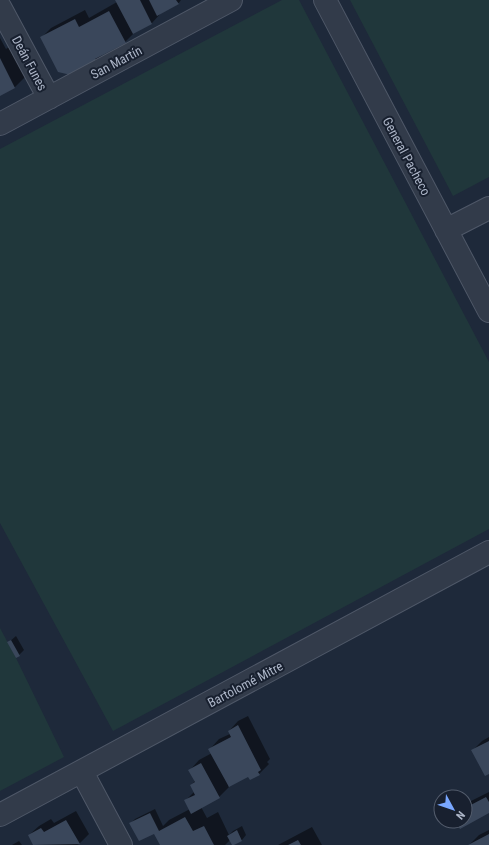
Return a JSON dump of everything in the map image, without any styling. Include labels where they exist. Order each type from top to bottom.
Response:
[{"type":"street","name":"San Martín","points":[[0,124],[231,0]]},
{"type":"street","name":"General Pacheco","points":[[325,0],[489,311]]},
{"type":"street","name":"Deán Funes","points":[[0,7],[49,98]]},
{"type":"street","points":[[446,230],[489,208]]},
{"type":"street","name":"Bartolomé Mitre","points":[[0,815],[489,552]]},
{"type":"street","points":[[82,772],[121,845]]},
{"type":"green space","points":[[282,0],[299,0],[489,362],[489,529],[113,731],[0,523],[0,149]]},
{"type":"green space","points":[[350,0],[489,0],[489,177],[453,196]]},
{"type":"green space","points":[[0,628],[64,757],[0,791]]},
{"type":"building","points":[[115,0],[140,0],[152,24],[133,34]]},
{"type":"building","points":[[149,0],[176,0],[179,4],[157,16]]},
{"type":"building","points":[[109,11],[126,43],[95,59],[96,62],[71,75],[58,72],[40,37],[75,19],[79,27]]},
{"type":"building","points":[[0,58],[15,88],[0,96]]},
{"type":"building","points":[[11,640],[20,656],[16,658],[7,642]]},
{"type":"building","points":[[238,725],[261,770],[258,772],[260,775],[250,780],[248,777],[229,787],[208,749],[231,737],[228,731]]},
{"type":"building","points":[[489,741],[489,774],[485,776],[471,750]]},
{"type":"building","points":[[201,763],[220,798],[191,814],[184,800],[195,795],[190,785],[195,782],[188,770]]},
{"type":"building","points":[[486,797],[489,802],[489,813],[473,822],[473,804]]},
{"type":"building","points":[[150,813],[159,831],[185,817],[193,831],[204,826],[214,845],[160,845],[154,834],[139,841],[129,823]]},
{"type":"building","points":[[66,820],[80,844],[33,845],[28,835],[41,828],[44,832]]},
{"type":"building","points":[[237,830],[242,841],[232,845],[227,836]]},
{"type":"building","points":[[489,834],[489,845],[468,845]]},
{"type":"building","points":[[298,840],[301,845],[288,845]]}]
